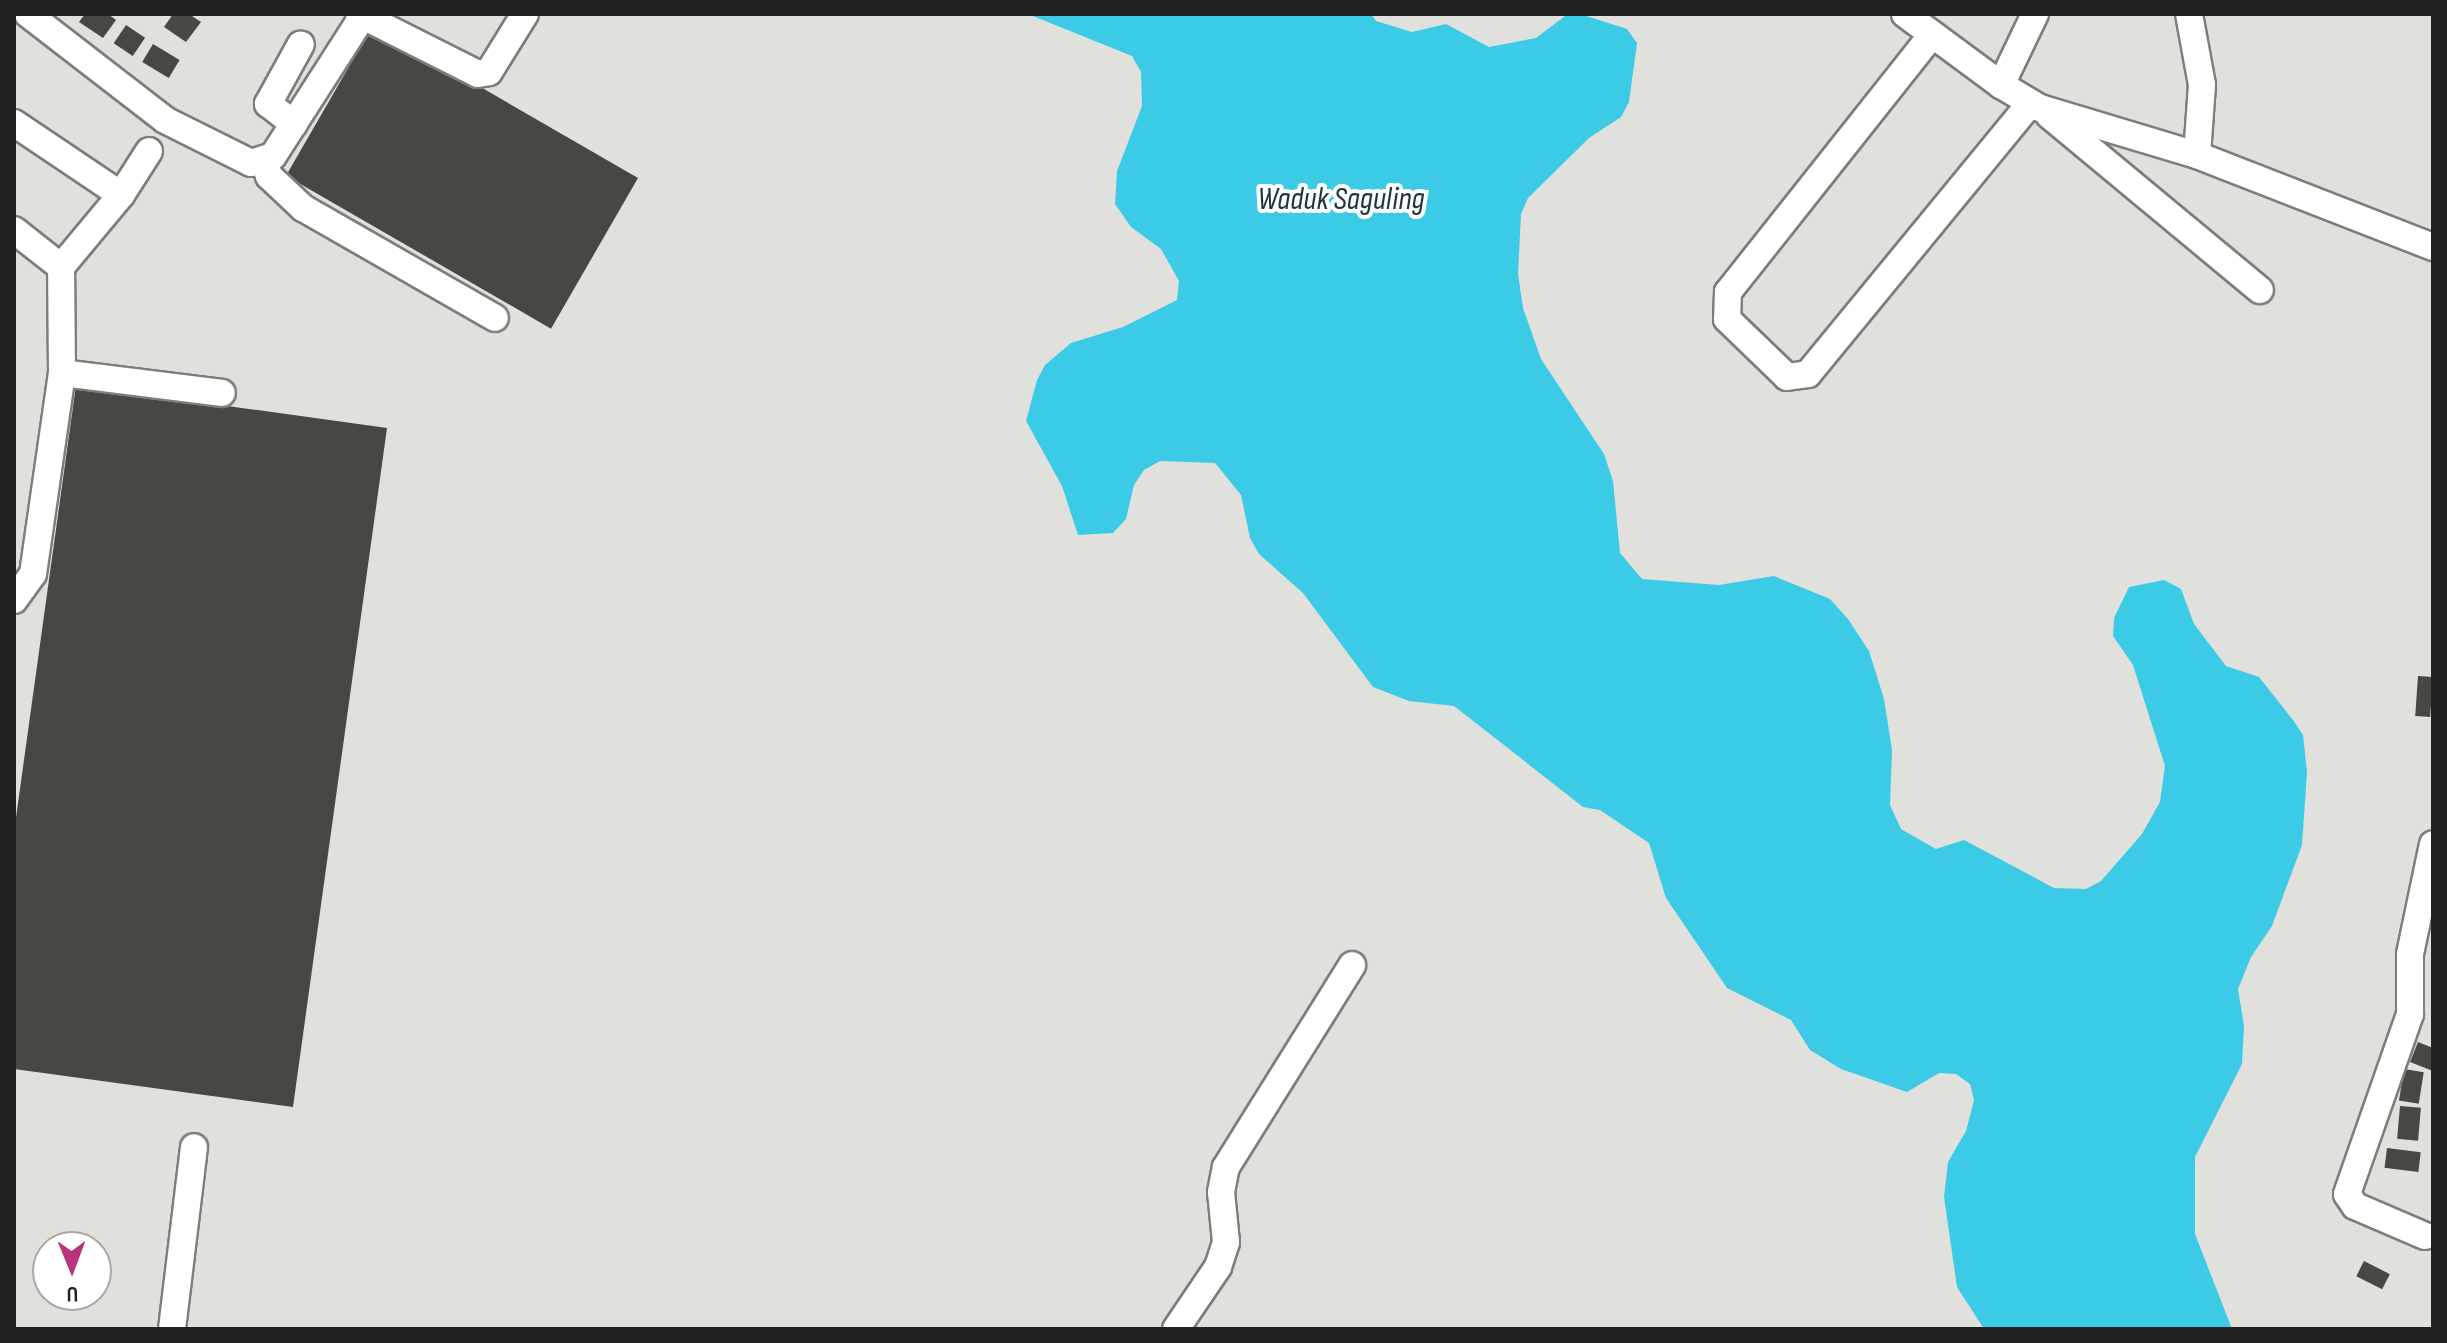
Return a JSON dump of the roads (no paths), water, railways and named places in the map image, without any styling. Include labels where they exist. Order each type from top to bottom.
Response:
[{"type":"street","points":[[28,14],[165,120],[236,158],[264,162]]},
{"type":"street","points":[[264,162],[294,124],[362,15],[478,74],[489,72],[525,14]]},
{"type":"street","points":[[1905,14],[1931,36],[2035,106],[2260,290]]},
{"type":"street","points":[[2001,85],[2035,14]]},
{"type":"street","points":[[2189,14],[2202,85],[2197,155]]},
{"type":"street","points":[[1931,36],[1728,292],[1727,319],[1787,377],[1808,374],[2035,106]]},
{"type":"street","points":[[294,124],[268,104],[301,44]]},
{"type":"street","points":[[2035,106],[2197,155],[2433,247]]},
{"type":"street","points":[[14,123],[121,195]]},
{"type":"street","points":[[14,600],[33,574],[62,373],[61,267],[121,195],[149,151]]},
{"type":"street","points":[[264,162],[269,176],[303,208],[495,318]]},
{"type":"street","points":[[14,230],[61,267]]},
{"type":"street","points":[[62,373],[222,393]]},
{"type":"street","points":[[2425,1236],[2355,1206],[2347,1194],[2410,1014],[2410,954],[2433,844]]},
{"type":"street","points":[[1176,1329],[1218,1267],[1226,1242],[1221,1192],[1226,1167],[1352,965]]},
{"type":"street","points":[[172,1329],[194,1147]]},
{"type":"water","name":"Waduk Saguling","points":[[1028,14],[1371,14],[1376,21],[1412,32],[1446,24],[1489,47],[1536,38],[1565,16],[1580,14],[1627,29],[1637,43],[1629,102],[1621,117],[1589,138],[1528,198],[1521,214],[1518,274],[1523,308],[1541,359],[1604,454],[1613,481],[1620,553],[1642,579],[1719,585],[1774,576],[1830,599],[1848,619],[1869,651],[1884,699],[1892,750],[1890,805],[1901,829],[1936,849],[1964,840],[2054,888],[2086,889],[2101,881],[2142,834],[2160,802],[2165,766],[2133,665],[2113,636],[2114,618],[2129,587],[2164,580],[2181,589],[2194,624],[2226,666],[2259,677],[2293,720],[2303,735],[2307,772],[2302,845],[2272,926],[2251,957],[2238,989],[2244,1026],[2242,1064],[2195,1157],[2195,1234],[2232,1329],[1984,1329],[1957,1287],[1944,1197],[1948,1162],[1966,1131],[1974,1100],[1970,1084],[1956,1074],[1939,1073],[1907,1092],[1841,1069],[1810,1050],[1791,1020],[1727,988],[1666,898],[1649,843],[1600,810],[1583,807],[1454,706],[1409,701],[1373,687],[1303,593],[1259,554],[1250,538],[1241,495],[1215,463],[1160,461],[1144,470],[1134,485],[1126,519],[1113,533],[1078,535],[1062,486],[1026,421],[1037,380],[1045,365],[1071,343],[1123,327],[1177,300],[1179,281],[1161,249],[1131,227],[1115,204],[1117,171],[1142,106],[1141,72],[1132,56]]}]
